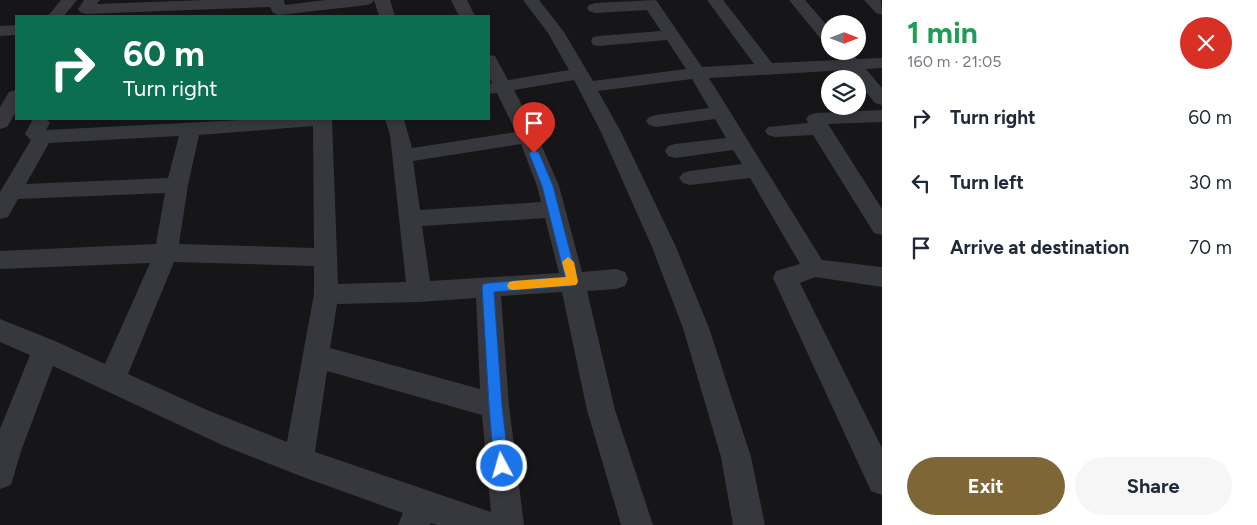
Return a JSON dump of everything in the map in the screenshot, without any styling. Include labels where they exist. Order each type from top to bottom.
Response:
[{"type":"street","points":[[92,0],[86,9],[183,7],[276,1],[279,10],[319,11],[367,0]]},
{"type":"street","points":[[382,0],[387,15]]},
{"type":"street","points":[[459,0],[466,15]]},
{"type":"street","points":[[531,0],[556,32],[583,80],[611,132],[664,247],[696,328],[736,457],[749,525]]},
{"type":"street","points":[[715,0],[766,68]]},
{"type":"street","points":[[797,0],[821,28]]},
{"type":"street","points":[[872,0],[882,10]]},
{"type":"street","points":[[589,6],[650,2],[697,73],[815,268]]},
{"type":"street","points":[[0,31],[15,30]]},
{"type":"street","points":[[599,41],[671,35]]},
{"type":"street","points":[[496,88],[583,80],[766,68],[831,60]]},
{"type":"street","points":[[849,60],[882,99]]},
{"type":"street","points":[[861,60],[882,63]]},
{"type":"street","points":[[490,64],[496,88],[528,137],[548,186],[601,410],[637,525]]},
{"type":"street","points":[[0,123],[15,98]]},
{"type":"street","points":[[656,121],[720,112]]},
{"type":"street","points":[[882,116],[816,119],[819,128],[882,227]]},
{"type":"street","points":[[0,211],[42,130],[148,125],[191,128],[262,125],[310,120]]},
{"type":"street","points":[[299,460],[326,294],[324,120]]},
{"type":"street","points":[[395,120],[403,156],[419,292]]},
{"type":"street","points":[[112,380],[166,254],[178,185],[191,128]]},
{"type":"street","points":[[775,131],[819,128]]},
{"type":"street","points":[[403,156],[528,137]]},
{"type":"street","points":[[675,152],[739,143]]},
{"type":"street","points":[[690,178],[755,170]]},
{"type":"street","points":[[11,192],[178,185]]},
{"type":"street","points":[[411,219],[554,208]]},
{"type":"street","points":[[0,260],[166,254],[325,257]]},
{"type":"street","points":[[882,277],[815,268],[785,278],[882,480]]},
{"type":"street","points":[[326,294],[419,292],[616,279]]},
{"type":"street","points":[[488,287],[495,406],[508,525]]},
{"type":"street","points":[[0,330],[46,349],[198,420],[299,460],[418,515],[483,525]]},
{"type":"street","points":[[0,474],[6,452],[12,408],[46,349]]},
{"type":"street","points":[[316,356],[495,406]]},
{"type":"slow traffic","points":[[513,286],[572,282],[568,262]]},
{"type":"route","points":[[502,466],[495,406],[488,287],[572,282],[548,186],[534,153]]}]
